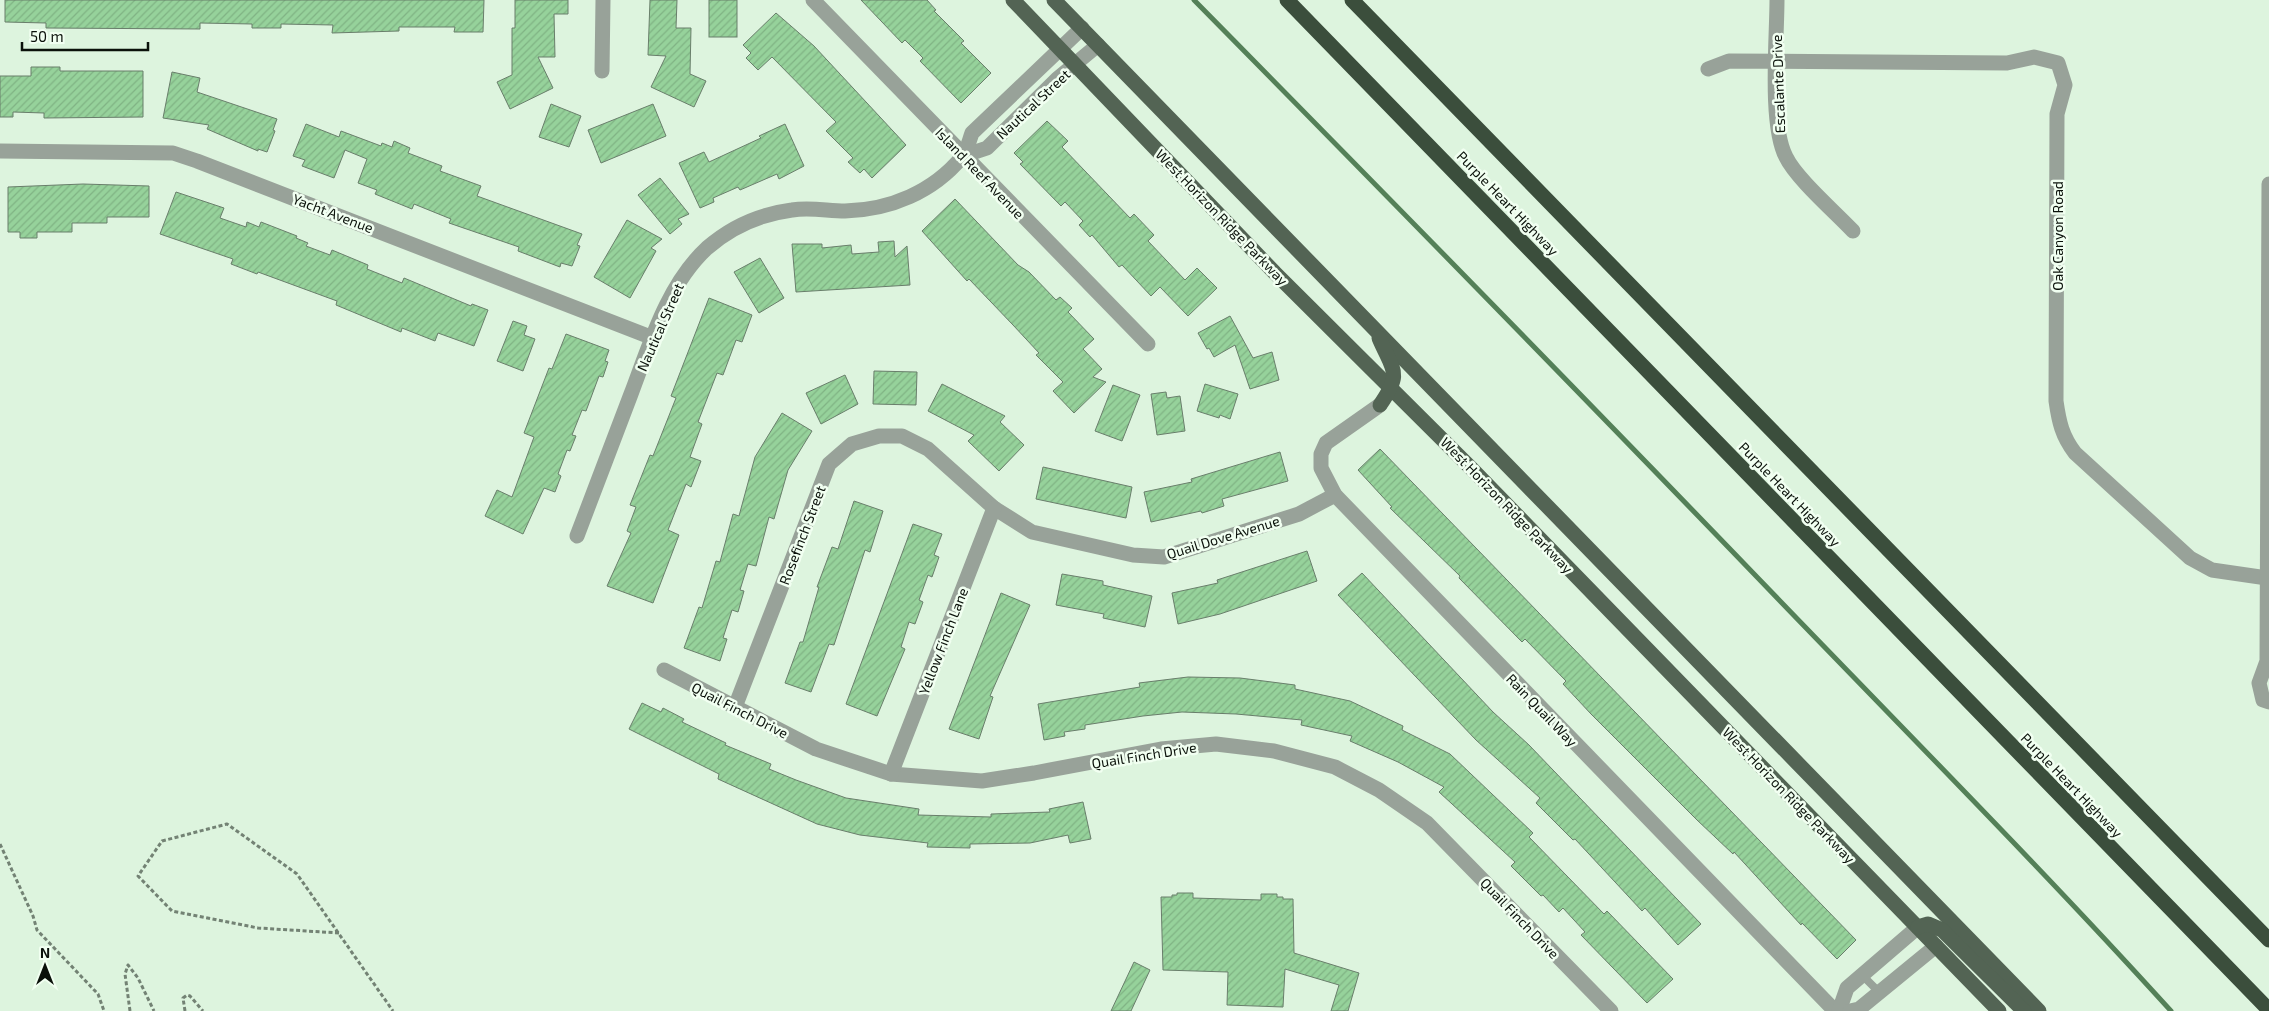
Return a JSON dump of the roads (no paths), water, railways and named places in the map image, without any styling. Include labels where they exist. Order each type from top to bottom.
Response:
[{"type":"highway","name":"Purple Heart Highway","points":[[1288,0],[2267,1011]]},
{"type":"highway","points":[[1352,0],[2269,938]]},
{"type":"main road","name":"West Horizon Ridge Parkway","points":[[1013,0],[1276,273],[1414,410],[1999,1011]]},
{"type":"main road","name":"West Horizon Ridge Parkway","points":[[1054,0],[1295,249],[1373,325],[2039,1011]]},
{"type":"main road","points":[[1373,325],[1392,363],[1394,371],[1392,388],[1380,405]]},
{"type":"main road","points":[[1380,405],[1399,405],[1414,410]]},
{"type":"main road","points":[[1918,927],[1928,924],[1942,930],[2024,1011]]},
{"type":"street","points":[[602,71],[603,0]]},
{"type":"street","name":"Island Reef Avenue","points":[[813,0],[1148,344]]},
{"type":"street","name":"Escalante Drive","points":[[1777,0],[1776,116],[1779,138],[1786,157],[1853,231]]},
{"type":"street","name":"Nautical Street","points":[[577,536],[653,338],[681,278],[694,261],[726,234],[746,222],[767,214],[794,209],[865,210],[906,199],[931,185],[963,156],[987,148],[1060,48],[1082,28]]},
{"type":"street","name":"Nautical Street","points":[[963,156],[972,133],[1076,64],[1098,45]]},
{"type":"street","name":"Oak Canyon Road","points":[[1777,62],[2007,63],[2034,57],[2058,63],[2065,86],[2057,114],[2056,401],[2059,423],[2064,439],[2075,453],[2190,558],[2212,570],[2267,578]]},
{"type":"street","points":[[1708,69],[1730,61],[1777,62]]},
{"type":"street","name":"Yacht Avenue","points":[[0,151],[151,151],[181,156],[653,338]]},
{"type":"street","points":[[2266,701],[2259,683],[2267,662],[2269,184]]},
{"type":"street","name":"Rain Quail Way","points":[[1380,405],[1326,443],[1321,454],[1321,468],[1335,495],[1835,1011]]},
{"type":"street","name":"Rosefinch Street","points":[[735,707],[830,464],[852,444],[879,436],[902,436],[928,449]]},
{"type":"street","name":"Quail Dove Avenue","points":[[928,449],[1012,522],[1032,532],[1133,555],[1164,557],[1298,514],[1335,495]]},
{"type":"street","name":"Yellow Finch Lane","points":[[891,774],[994,508]]},
{"type":"street","name":"Quail Finch Drive","points":[[664,670],[816,749],[891,774],[982,781],[1161,749],[1216,744],[1274,751],[1335,767],[1379,790],[1427,823],[1611,1011]]},
{"type":"street","points":[[1839,1011],[1847,988],[1918,927]]},
{"type":"street","points":[[1850,1011],[1859,1008],[1936,946]]},
{"type":"lane","points":[[1862,975],[1879,992]]},
{"type":"waterway","points":[[1194,0],[1562,375],[2075,907],[2171,1011]]}]
